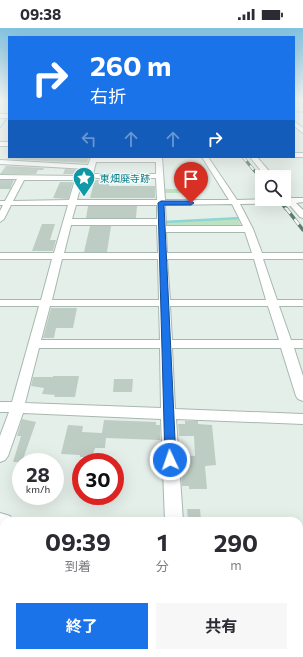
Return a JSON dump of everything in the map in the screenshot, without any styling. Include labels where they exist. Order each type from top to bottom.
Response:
[{"type":"street","points":[[206,158],[236,202],[249,229],[303,396]]},
{"type":"street","points":[[254,158],[264,170]]},
{"type":"street","points":[[0,162],[30,164],[159,159],[165,344],[174,517]]},
{"type":"street","points":[[0,456],[17,409],[72,203],[93,161]]},
{"type":"street","points":[[0,219],[4,203],[30,164]]},
{"type":"street","points":[[0,177],[160,176]]},
{"type":"street","points":[[291,200],[303,200]]},
{"type":"street","points":[[4,203],[255,201]]},
{"type":"street","points":[[291,201],[303,215]]},
{"type":"street","points":[[67,222],[249,229]]},
{"type":"street","points":[[0,256],[303,256]]},
{"type":"street","points":[[0,303],[303,303]]},
{"type":"street","points":[[34,344],[303,344]]},
{"type":"street","points":[[0,407],[17,409],[303,418]]},
{"type":"green space","points":[[163,189],[199,189],[203,193],[163,193]]},
{"type":"green space","points":[[238,218],[241,227],[163,228],[164,223]]},
{"type":"building","points":[[8,158],[89,158],[87,163],[7,159]]},
{"type":"building","points":[[6,166],[44,168],[43,170],[38,170],[36,174],[0,174]]},
{"type":"building","points":[[65,169],[85,170],[85,173],[63,174]]},
{"type":"building","points":[[0,180],[14,180],[10,189],[0,189]]},
{"type":"building","points":[[111,180],[109,186],[155,186],[155,198],[90,198],[93,186],[82,186],[83,181]]},
{"type":"building","points":[[60,182],[73,182],[68,199],[53,198]]},
{"type":"building","points":[[88,206],[137,206],[136,218],[86,218]]},
{"type":"building","points":[[42,224],[55,224],[50,240],[56,240],[53,251],[32,251]]},
{"type":"building","points":[[90,226],[111,226],[107,252],[84,252]]},
{"type":"building","points":[[51,308],[77,308],[73,328],[56,328],[54,338],[43,338]]},
{"type":"building","points":[[79,376],[75,397],[54,397],[55,395],[42,394],[44,388],[31,386],[33,377]]},
{"type":"building","points":[[114,379],[133,379],[132,392],[113,392]]},
{"type":"building","points":[[22,419],[36,422],[25,453],[16,453],[21,436],[17,436]]},
{"type":"building","points":[[104,420],[156,422],[156,425],[160,425],[160,440],[106,438],[105,448],[95,448],[93,453],[72,453],[72,455],[61,453],[68,425],[83,426],[82,432],[102,433]]},
{"type":"building","points":[[185,421],[198,421],[198,424],[212,425],[216,465],[205,466],[207,489],[189,489],[189,486],[182,486],[180,455],[195,456],[194,436],[179,436],[178,424],[185,424]]},
{"type":"building","points":[[187,509],[200,509],[201,517],[188,517]]},
{"type":"waterway","points":[[295,153],[303,153]]},
{"type":"waterway","points":[[164,222],[241,218],[240,216]]},
{"type":"railway","points":[[244,158],[255,172]]},
{"type":"railway","points":[[286,208],[303,230]]},
{"type":"place","name":"東畑廃寺跡","points":[[84,198]]},
{"type":"route","points":[[170,460],[161,203],[191,203]]}]
